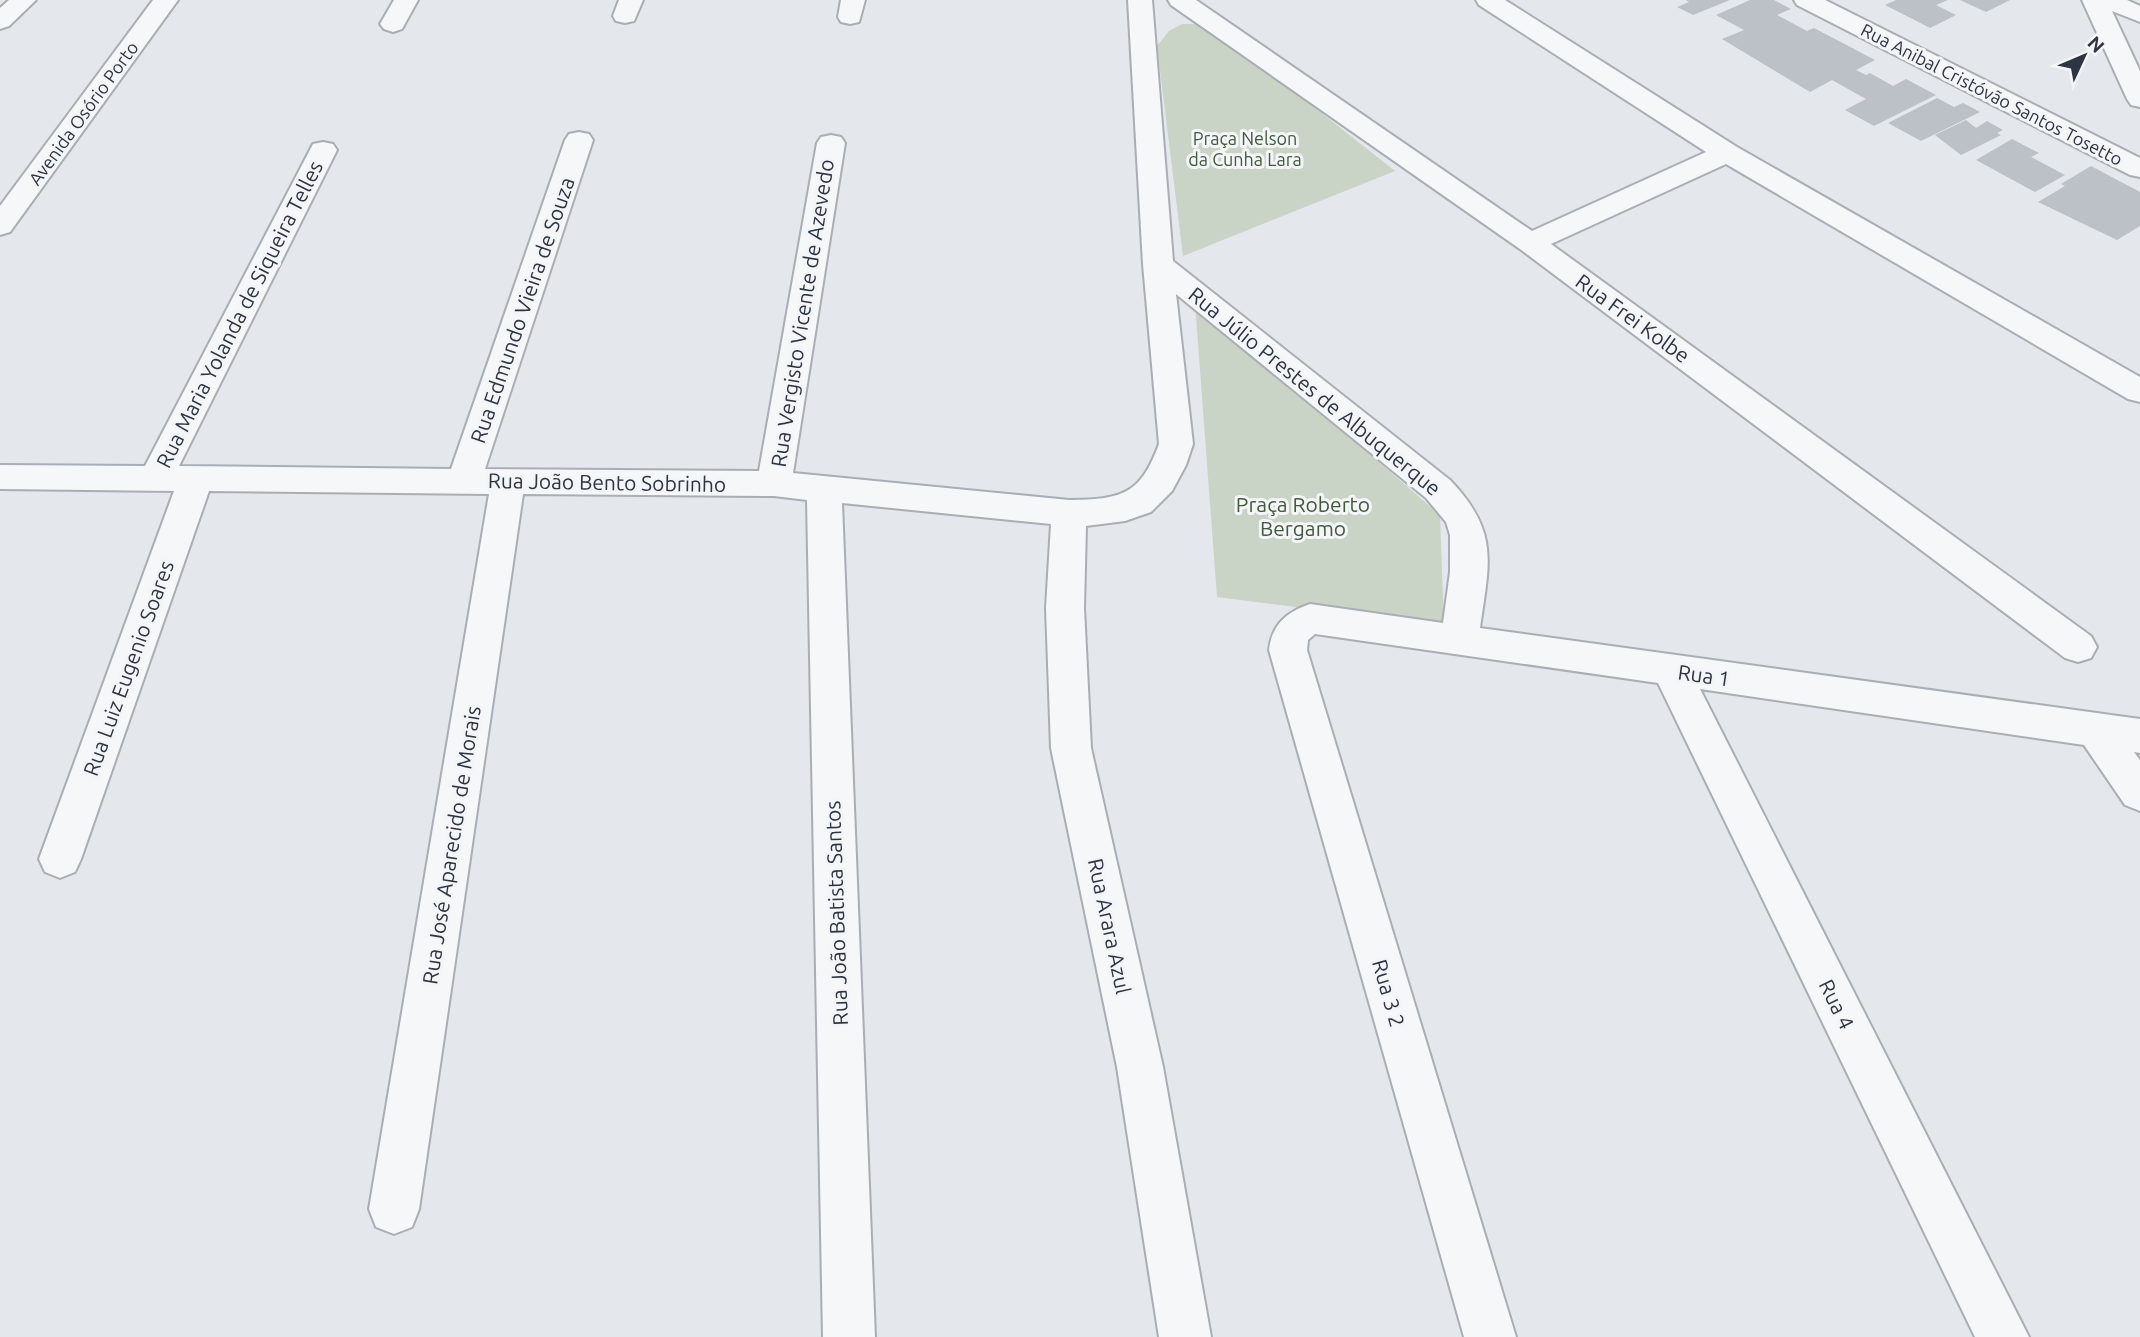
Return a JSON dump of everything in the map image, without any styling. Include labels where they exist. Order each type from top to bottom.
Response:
[{"type":"street","points":[[0,21],[24,0]]},
{"type":"street","name":"Avenida Osório Porto","points":[[0,226],[166,0]]},
{"type":"street","points":[[393,24],[406,0]]},
{"type":"street","points":[[1140,0],[1158,264]]},
{"type":"street","points":[[1488,0],[1727,153],[2140,391]]},
{"type":"street","name":"Rua Anibal Cristóvão Santos Tosetto","points":[[1806,0],[2140,169]]},
{"type":"street","points":[[2094,0],[2140,99]]},
{"type":"street","points":[[2107,0],[2140,15]]},
{"type":"street","points":[[1142,30],[1177,20],[1193,8]]},
{"type":"street","name":"Rua Frei Kolbe","points":[[1193,8],[1530,243],[2078,647]]},
{"type":"street","name":"Rua Edmundo Vieira de Souza","points":[[464,481],[579,140]]},
{"type":"street","name":"Rua Vergisto Vicente de Azevedo","points":[[774,484],[831,143]]},
{"type":"street","name":"Rua Maria Yolanda de Siqueira Telles","points":[[155,479],[323,150]]},
{"type":"street","points":[[1530,243],[1727,153]]},
{"type":"street","name":"Rua João Bento Sobrinho","points":[[0,477],[774,484],[1069,513],[1110,513],[1140,503],[1159,486],[1176,444],[1158,264]]},
{"type":"street","name":"Rua Júlio Prestes de Albuquerque","points":[[1158,264],[1438,489],[1458,510],[1468,534],[1461,624]]},
{"type":"street","name":"Rua Luiz Eugenio Soares","points":[[60,859],[196,478]]},
{"type":"street","name":"Rua José Aparecido de Morais","points":[[394,1209],[508,481]]},
{"type":"street","name":"Rua João Batista Santos","points":[[824,489],[849,1337]]},
{"type":"street","name":"Rua Arara Azul","points":[[1069,513],[1065,608],[1071,748],[1140,1067],[1185,1337]]},
{"type":"street","name":"Rua 1","points":[[1288,650],[1289,637],[1296,626],[1310,619],[1461,624],[1671,670],[2140,736]]},
{"type":"street","name":"Rua 3 2","points":[[1288,650],[1490,1337]]},
{"type":"street","name":"Rua 4","points":[[1671,670],[2003,1337]]},
{"type":"street","points":[[2097,731],[2140,793]]},
{"type":"green space","name":"Praça Nelson da Cunha Lara","points":[[1182,24],[1209,24],[1395,171],[1183,256],[1157,46],[1169,31]]},
{"type":"green space","name":"Praça Roberto Bergamo","points":[[1195,303],[1440,515],[1444,626],[1217,597]]},
{"type":"building","points":[[1686,0],[1730,0],[1693,15],[1677,7],[1689,2]]},
{"type":"building","points":[[1750,0],[1774,0],[1791,9],[1777,15],[1807,31],[1814,28],[1875,60],[1856,70],[1866,75],[1870,73],[1893,86],[1906,79],[1936,95],[1874,126],[1845,110],[1866,99],[1832,80],[1810,92],[1722,39],[1744,30],[1716,15]]},
{"type":"building","points":[[1896,0],[1948,0],[1936,5],[1956,15],[1930,28],[1885,5]]},
{"type":"building","points":[[1960,0],[2010,0],[1986,12]]},
{"type":"building","points":[[1937,98],[1954,107],[1963,103],[1980,112],[1921,141],[1888,123]]},
{"type":"building","points":[[1966,120],[1976,128],[1987,121],[2003,130],[1997,133],[2001,135],[1961,155],[1935,135]]},
{"type":"building","points":[[2012,139],[2039,153],[2031,157],[2065,175],[2035,192],[1976,160]]},
{"type":"building","points":[[2091,166],[2140,192],[2140,226],[2117,240],[2038,202]]}]
